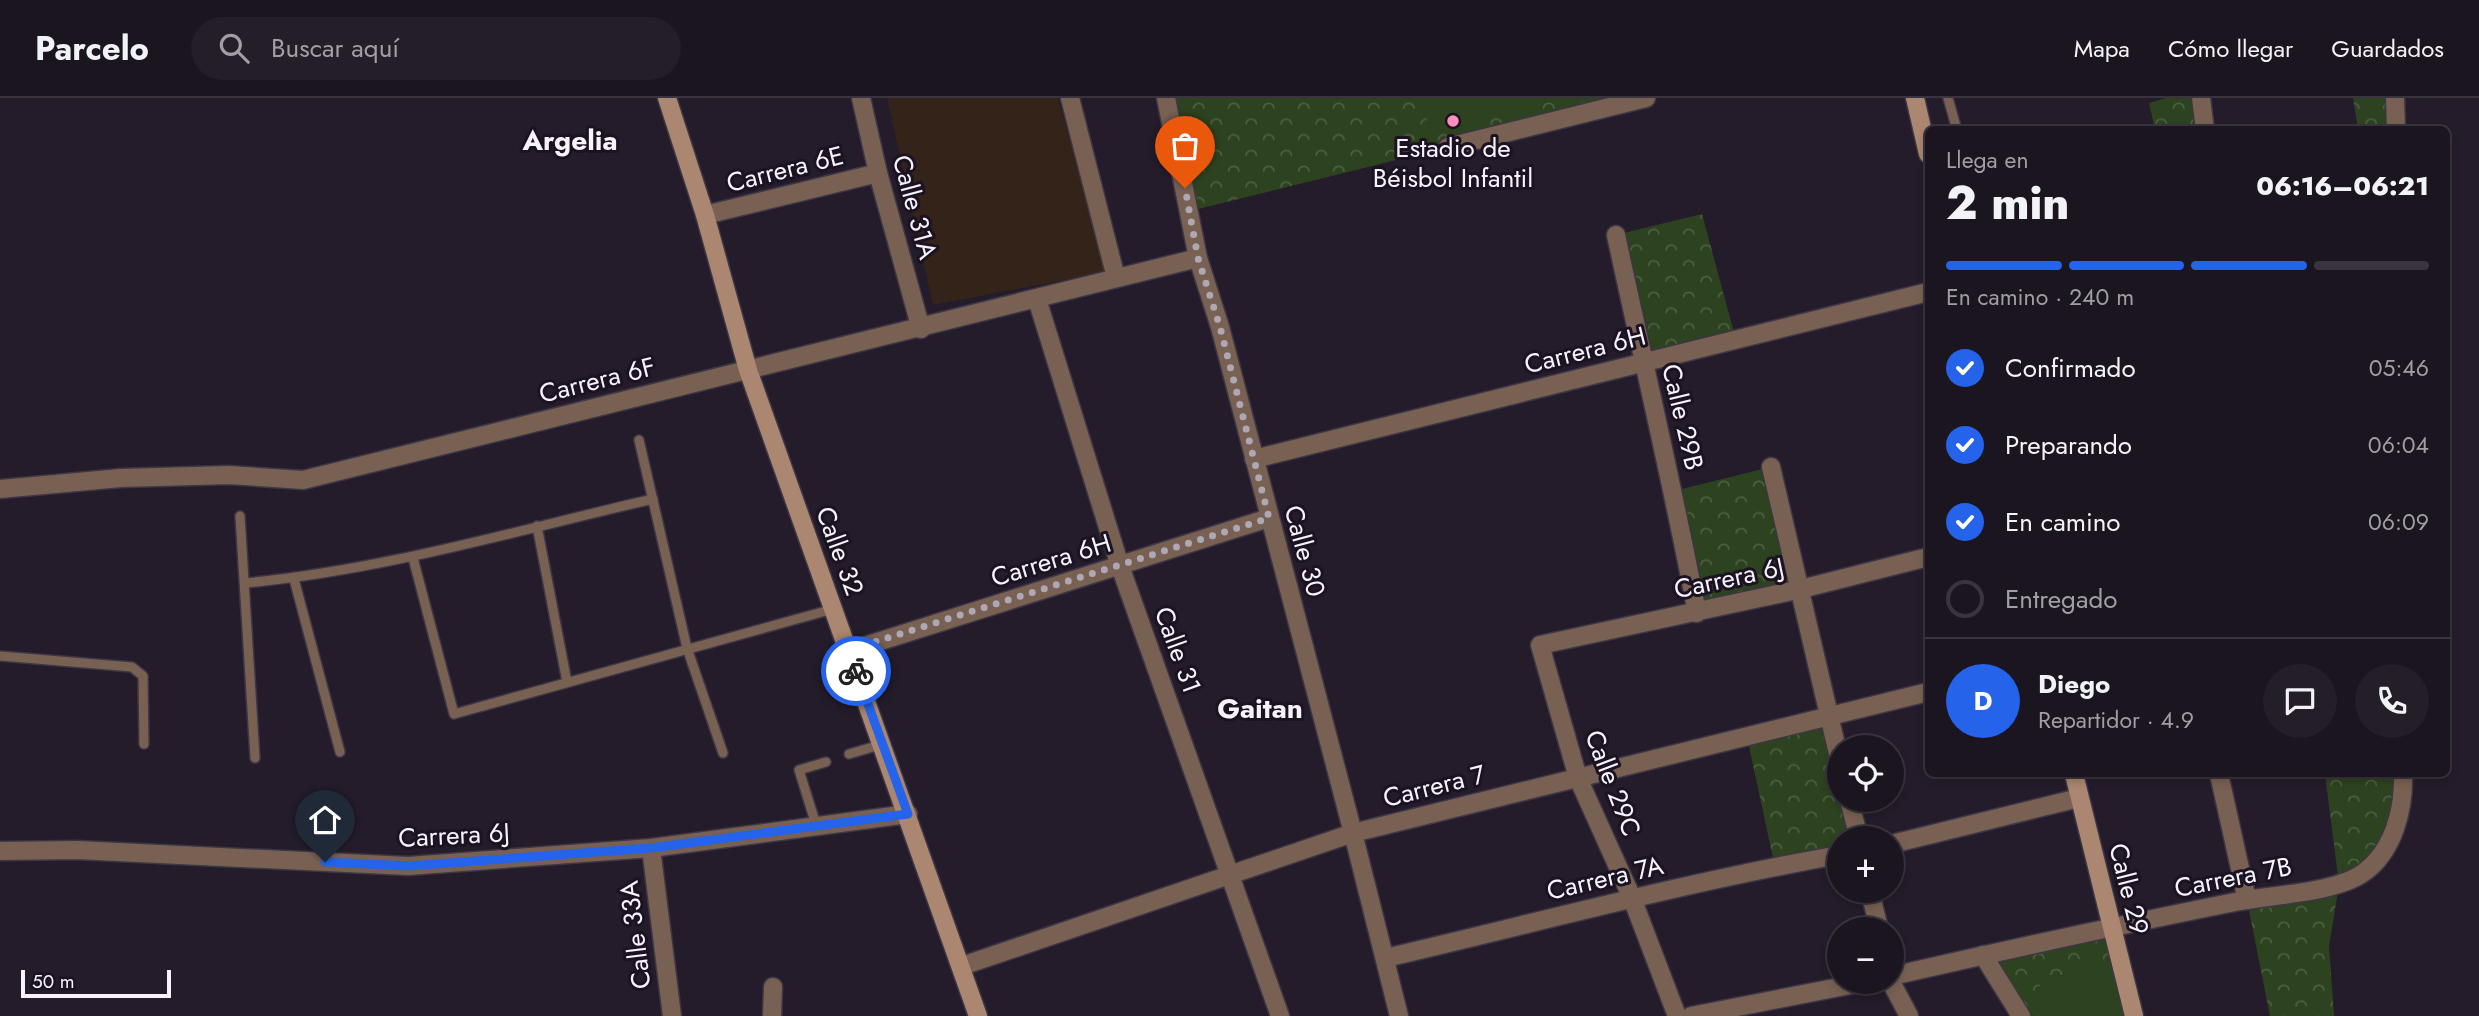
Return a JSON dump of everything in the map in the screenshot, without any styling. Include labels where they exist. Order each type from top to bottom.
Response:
[{"type":"main road","name":"Calle 32","points":[[667,98],[705,215],[748,370],[978,1016]]},
{"type":"main road","points":[[1915,98],[1925,141]]},
{"type":"main road","name":"Calle 29","points":[[2075,777],[2134,1016]]},
{"type":"street","name":"Calle 31A","points":[[861,98],[878,173],[921,328]]},
{"type":"street","points":[[1070,98],[1116,278]]},
{"type":"street","name":"Calle 30","points":[[1166,98],[1198,258],[1220,327],[1399,1016]]},
{"type":"street","points":[[1448,148],[1646,98]]},
{"type":"street","points":[[2201,98],[2204,126]]},
{"type":"street","points":[[2395,98],[2396,126]]},
{"type":"street","name":"Carrera 6E","points":[[705,215],[878,173]]},
{"type":"street","name":"Calle 29B","points":[[1616,234],[1674,491],[1697,613]]},
{"type":"street","name":"Carrera 6F","points":[[0,489],[175,476],[229,475],[303,480],[1198,258]]},
{"type":"street","name":"Carrera 6H","points":[[1254,459],[1925,293]]},
{"type":"street","name":"Calle 31","points":[[1037,299],[1120,566],[1280,1016]]},
{"type":"street","points":[[1771,467],[1834,735]]},
{"type":"street","name":"Carrera 6H","points":[[849,650],[1269,518]]},
{"type":"street","name":"Carrera 6J","points":[[1540,645],[1697,613],[1925,557]]},
{"type":"street","name":"Calle 29C","points":[[1540,645],[1573,779],[1632,898],[1677,1016]]},
{"type":"street","name":"Carrera 7","points":[[962,966],[1353,833],[1925,693]]},
{"type":"street","points":[[2220,777],[2247,900]]},
{"type":"street","name":"Carrera 7B","points":[[1904,973],[2111,927],[2339,885],[2374,865],[2396,828],[2403,793],[2403,777]]},
{"type":"street","points":[[1904,841],[2079,798]]},
{"type":"street","name":"Carrera 6J","points":[[0,851],[77,850],[408,866],[651,848],[908,814]]},
{"type":"street","name":"Calle 33A","points":[[651,848],[672,1016]]},
{"type":"street","name":"Carrera 7A","points":[[1385,958],[1632,898],[1827,857]]},
{"type":"street","points":[[1983,955],[2021,1016]]},
{"type":"street","points":[[772,1016],[773,987]]},
{"type":"street","points":[[1691,1016],[1723,1013],[1827,990]]},
{"type":"street","points":[[1897,994],[1909,1016]]},
{"type":"lane","points":[[1948,98],[1956,126]]},
{"type":"lane","points":[[639,440],[687,649],[723,753]]},
{"type":"lane","points":[[245,583],[294,579],[413,558],[653,499]]},
{"type":"lane","points":[[240,516],[255,758]]},
{"type":"lane","points":[[537,526],[567,682]]},
{"type":"lane","points":[[413,558],[454,714],[833,609]]},
{"type":"lane","points":[[294,579],[340,752]]},
{"type":"lane","points":[[0,656],[132,667],[143,676],[144,744]]},
{"type":"lane","points":[[849,754],[883,744]]},
{"type":"lane","points":[[817,828],[799,770],[826,762]]},
{"type":"shaded area","points":[[887,98],[1058,98],[1106,272],[933,305]]},
{"type":"green space","points":[[1166,98],[1646,98],[1190,211]]},
{"type":"green space","name":"Estadio de Béisbol Infantil","points":[[1420,98],[1549,98],[1526,109],[1431,133]]},
{"type":"green space","points":[[2166,98],[2201,98],[2205,126],[2154,126],[2149,103]]},
{"type":"green space","points":[[2353,98],[2395,98],[2396,126],[2358,126]]},
{"type":"green space","points":[[1702,214],[1736,340],[1643,363],[1616,235]]},
{"type":"green space","points":[[1771,467],[1801,589],[1697,613],[1674,491]]},
{"type":"green space","points":[[1829,716],[1834,735],[1827,735],[1827,812],[1852,812],[1856,826],[1827,826],[1827,857],[1775,867],[1747,737]]},
{"type":"green space","points":[[2325,777],[2402,777],[2384,849],[2339,885],[2329,946],[2334,1016],[2270,1016],[2247,900],[2339,884]]},
{"type":"green space","points":[[2111,927],[2133,1016],[2021,1016],[1983,955]]},
{"type":"green space","points":[[2108,965],[2122,1016],[2052,1016],[2038,980]]},
{"type":"way so far","points":[[856,671],[849,650],[1269,518],[1220,327],[1198,258],[1185,188]]},
{"type":"place","name":"Estadio de Béisbol Infantil","points":[[1453,121]]},
{"type":"district","name":"Argelia","points":[[570,140]]},
{"type":"district","name":"Gaitan","points":[[1260,708]]},
{"type":"route","points":[[325,862],[408,866],[651,848],[908,814],[856,671]]}]
